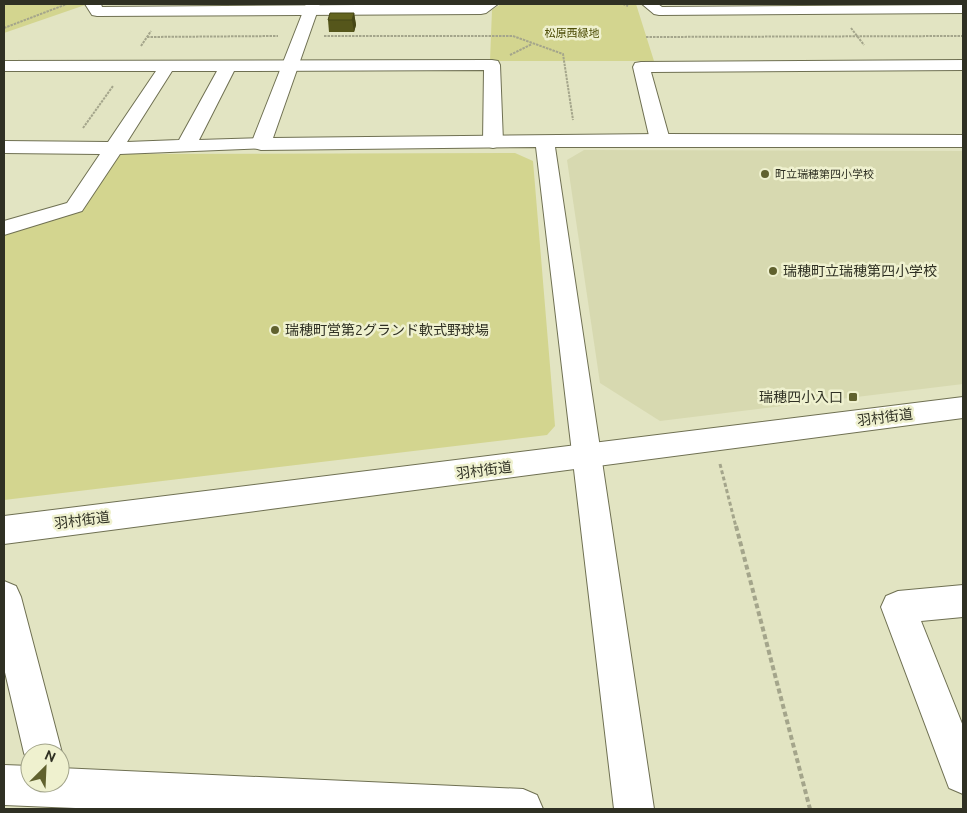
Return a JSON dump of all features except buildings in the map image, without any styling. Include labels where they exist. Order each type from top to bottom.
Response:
[{"type":"street","points":[[94,4],[92,4],[97,12],[312,7],[481,10],[491,4]]},
{"type":"street","points":[[649,4],[659,11],[963,9]]},
{"type":"street","points":[[261,144],[312,7]]},
{"type":"street","points":[[4,66],[492,64],[493,142]]},
{"type":"street","points":[[660,140],[641,67],[963,65]]},
{"type":"street","points":[[4,228],[75,207],[167,66]]},
{"type":"street","points":[[186,146],[228,66]]},
{"type":"street","points":[[545,140],[634,809]]},
{"type":"street","points":[[4,147],[113,148],[545,140],[963,141]]},
{"type":"street","name":"羽村街道","points":[[4,530],[963,407]]},
{"type":"street","points":[[4,597],[41,743]]},
{"type":"street","points":[[963,602],[898,607],[963,774]]},
{"type":"street","points":[[4,785],[20,784]]},
{"type":"street","points":[[70,784],[523,809]]},
{"type":"path","points":[[4,28],[67,4]]},
{"type":"path","points":[[837,10],[880,65]]},
{"type":"path","points":[[491,36],[513,36],[563,54],[576,140]]},
{"type":"path","points":[[646,37],[963,36]]},
{"type":"path","points":[[714,440],[810,809]]},
{"type":"shaded area","name":"瑞穂町立瑞穂第四小学校","points":[[584,150],[963,151],[963,384],[660,421],[600,383],[567,160]]},
{"type":"green space","points":[[4,4],[88,4],[4,33]]},
{"type":"green space","name":"松原西緑地","points":[[501,4],[636,4],[654,61],[490,61],[492,10]]},
{"type":"green space","name":"瑞穂町営第2グランド軟式野球場","points":[[515,153],[533,161],[555,426],[547,435],[4,500],[4,233],[78,207],[117,154]]},
{"type":"place","name":"町立瑞穂第四小学校","points":[[765,174]]},
{"type":"place","name":"瑞穂町立瑞穂第四小学校","points":[[773,271]]},
{"type":"place","name":"瑞穂町営第2グランド軟式野球場","points":[[275,330]]},
{"type":"place","name":"瑞穂四小入口","points":[[853,397]]}]
